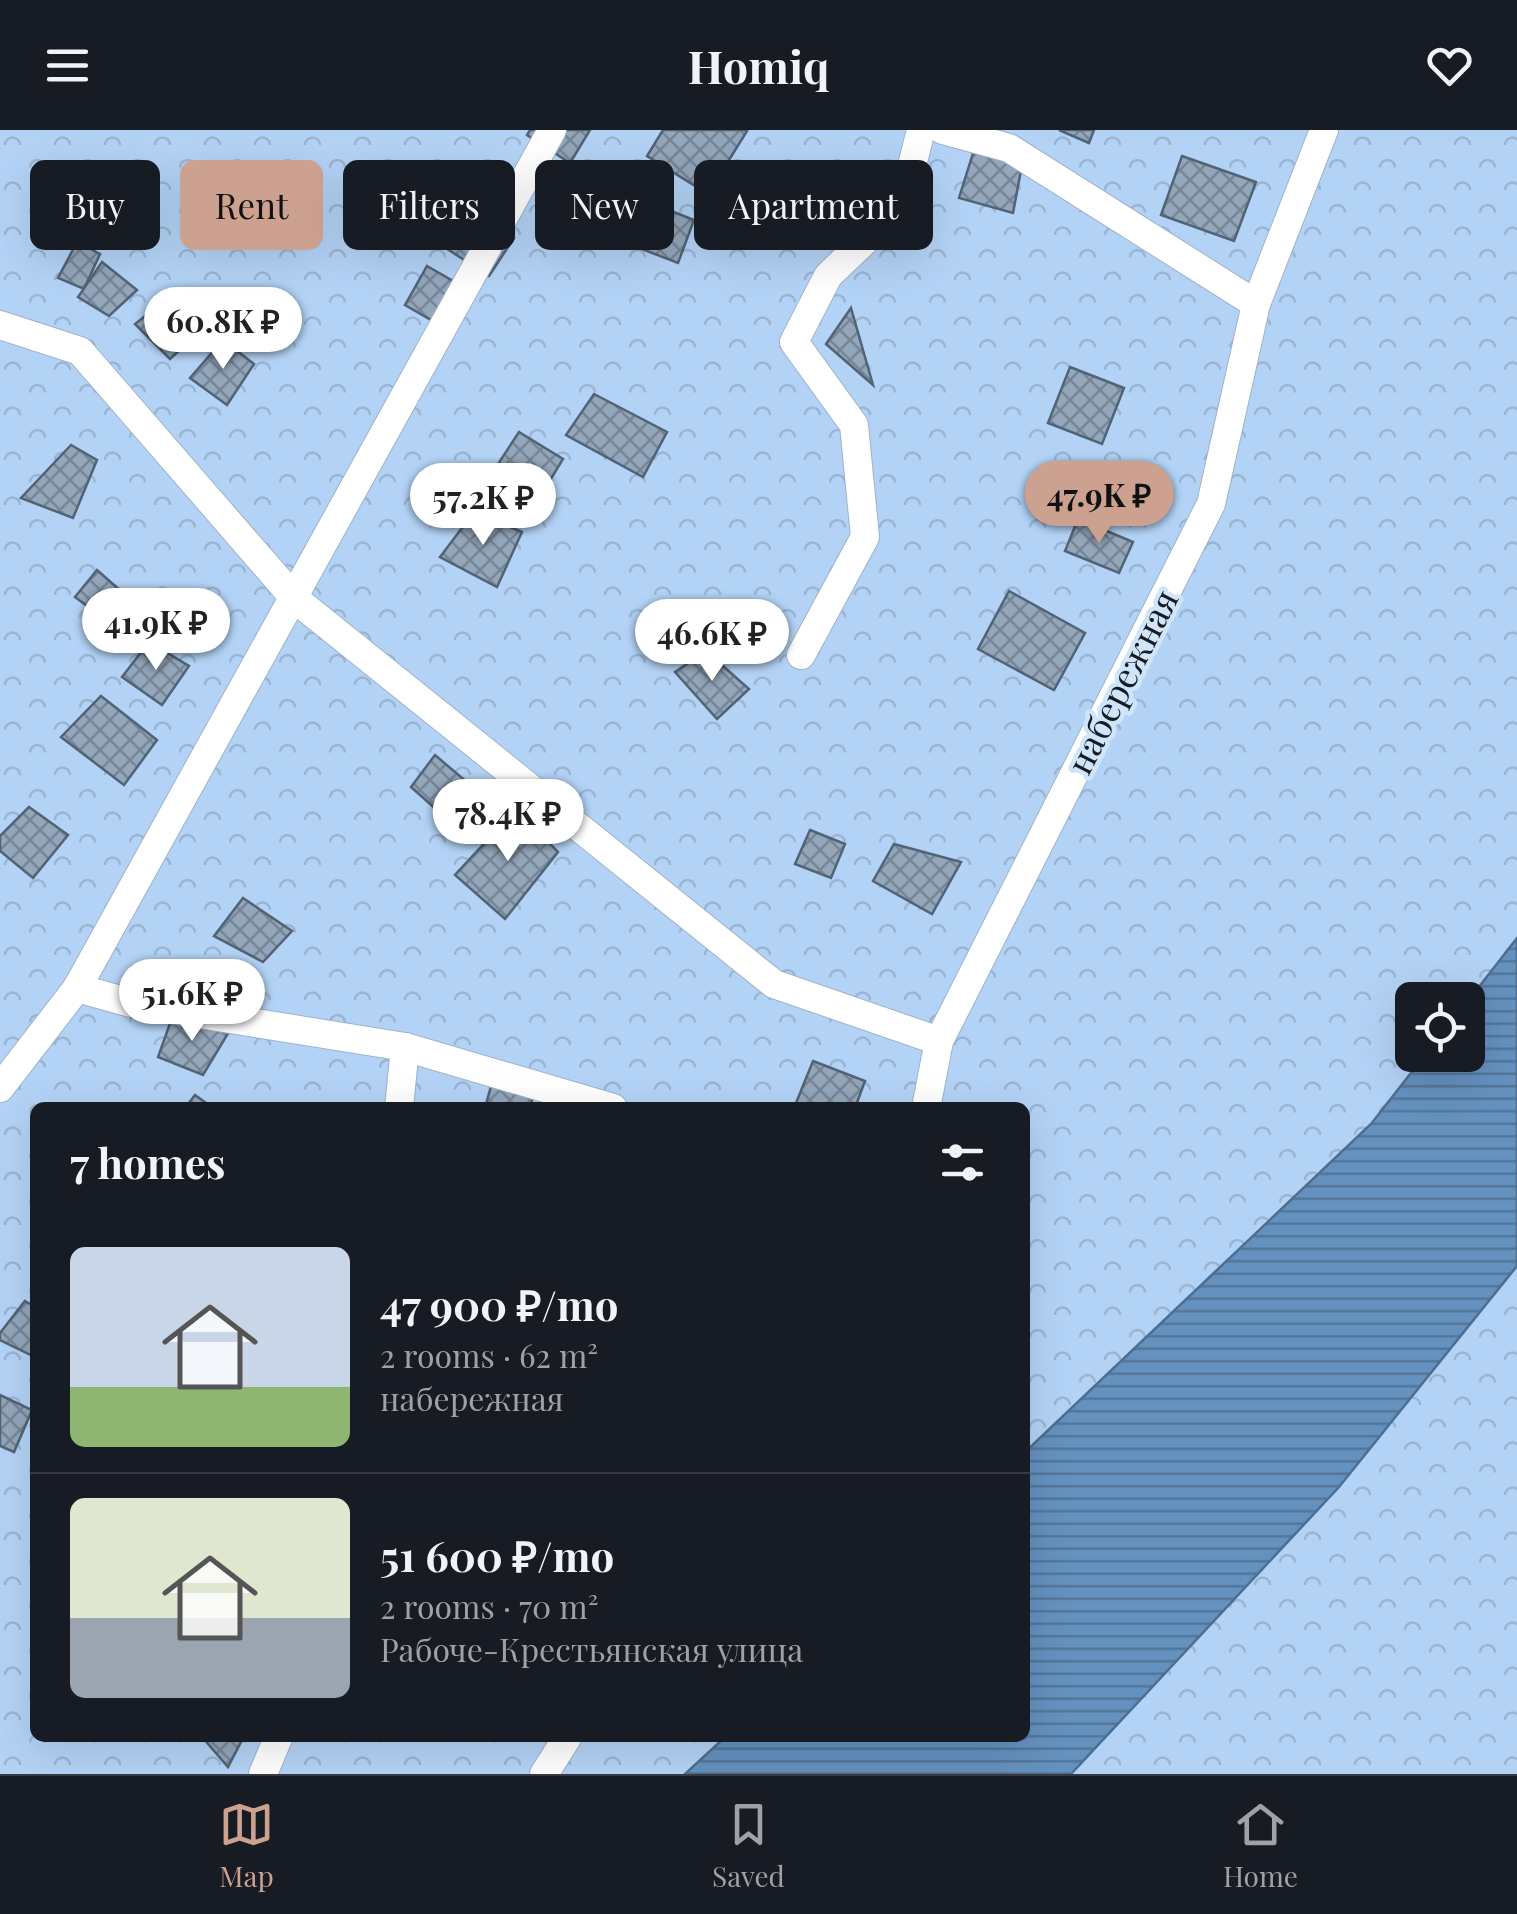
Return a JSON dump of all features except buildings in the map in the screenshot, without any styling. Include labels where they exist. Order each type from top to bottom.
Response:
[{"type":"street","points":[[0,1088],[77,988],[552,130]]},
{"type":"street","points":[[800,655],[865,536],[854,425],[794,342],[828,276],[902,205],[921,130]]},
{"type":"street","points":[[943,130],[1008,148],[1256,304]]},
{"type":"street","name":"набережная","points":[[927,1102],[939,1041],[1210,504],[1256,304],[1324,130]]},
{"type":"street","points":[[0,325],[80,351],[294,599],[774,984],[939,1041]]},
{"type":"street","points":[[77,988],[131,1003],[404,1047],[592,1102]]},
{"type":"street","points":[[399,1102],[404,1047]]},
{"type":"street","points":[[263,1774],[276,1742]]},
{"type":"street","points":[[544,1774],[564,1742]]},
{"type":"green space","points":[[0,130],[1517,130],[1517,1774],[0,1774]]},
{"type":"shaded area","points":[[1517,938],[1517,1266],[1339,1487],[1071,1774],[685,1774],[720,1742],[1030,1742],[1030,1447],[1371,1124],[1412,1072],[1485,1072],[1483,982]]}]
